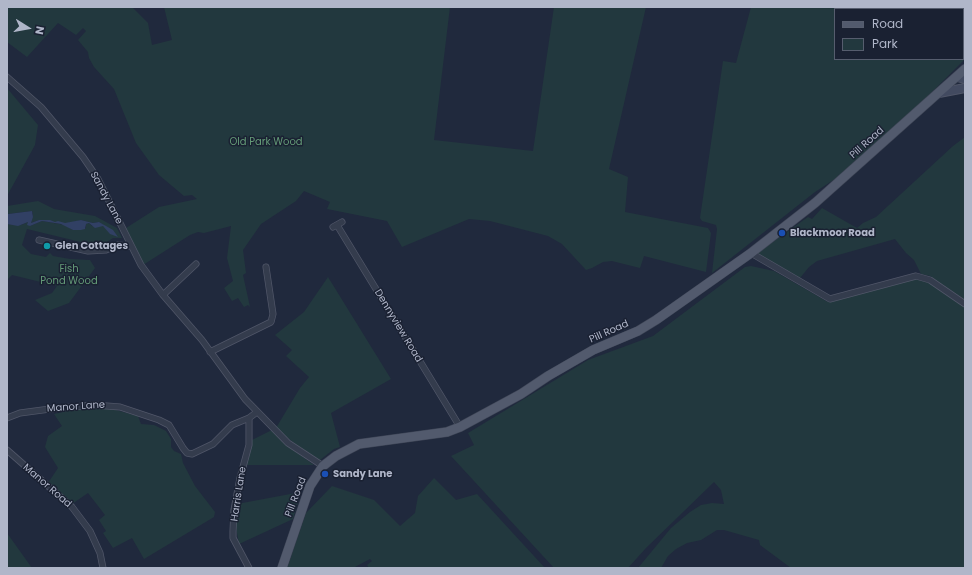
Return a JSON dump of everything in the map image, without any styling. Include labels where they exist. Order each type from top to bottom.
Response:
[{"type":"main road","name":"Pill Road","points":[[282,568],[310,486],[323,466],[342,452],[359,444],[447,432],[460,427],[514,399],[548,376],[593,350],[638,331],[656,320],[751,253],[835,186],[939,93],[960,82],[965,69]]},
{"type":"street","name":"Sandy Lane","points":[[7,77],[41,107],[83,157],[98,179],[140,265],[163,296],[210,352],[222,370],[257,412],[296,449],[323,466]]},
{"type":"street","name":"Dennyview Road","points":[[338,224],[460,427]]},
{"type":"street","points":[[39,240],[88,251],[106,250],[118,245],[130,246]]},
{"type":"street","points":[[751,253],[830,299],[922,276],[942,287],[965,304]]},
{"type":"street","points":[[163,296],[196,264]]},
{"type":"street","points":[[210,352],[272,322],[273,314],[266,267]]},
{"type":"street","name":"Manor Lane","points":[[7,418],[20,413],[94,404],[120,406],[159,420],[169,426],[187,453],[192,454],[200,452],[213,444],[232,425],[249,418],[257,412]]},
{"type":"street","name":"Harris Lane","points":[[249,418],[249,445],[240,478],[234,510],[233,531],[236,544],[249,568]]},
{"type":"street","name":"Manor Road","points":[[7,450],[72,506],[90,531],[100,553],[102,568]]},
{"type":"green space","name":"Old Park Wood","points":[[7,7],[132,7],[148,23],[152,45],[172,40],[164,7],[450,7],[434,140],[533,151],[554,7],[646,7],[609,169],[628,177],[625,212],[708,228],[711,233],[706,272],[644,256],[640,268],[612,261],[603,262],[586,270],[562,244],[548,236],[490,221],[469,219],[402,247],[387,221],[327,209],[330,202],[304,191],[296,201],[261,224],[243,250],[246,273],[243,275],[250,307],[248,305],[244,307],[238,298],[232,301],[224,288],[233,281],[227,258],[231,226],[204,233],[198,232],[190,235],[143,265],[126,228],[159,207],[197,199],[192,195],[184,196],[159,175],[136,143],[114,89],[94,67],[89,58],[88,52],[78,40],[86,31],[83,28],[76,35],[58,23],[27,57],[7,42]]},
{"type":"green space","points":[[751,7],[965,7],[965,59],[964,60],[924,100],[835,179],[815,192],[712,273],[717,229],[716,225],[702,221],[700,218],[723,61],[736,63]]},
{"type":"green space","points":[[7,88],[38,125],[35,145],[7,196]]},
{"type":"green space","points":[[965,137],[965,300],[930,276],[921,274],[914,260],[906,253],[895,239],[817,261],[809,267],[800,278],[757,253],[808,217],[812,219],[822,208],[857,228],[863,223],[876,217],[953,146]]},
{"type":"green space","name":"Fish Pond Wood","points":[[38,201],[54,209],[95,216],[117,228],[122,238],[113,238],[104,244],[93,245],[27,229],[22,245],[31,254],[46,257],[50,253],[53,256],[70,259],[90,260],[95,268],[69,303],[48,311],[35,300],[52,293],[57,286],[12,275],[7,280],[7,224],[21,225],[28,222],[30,226],[42,221],[65,225],[73,230],[79,230],[86,228],[86,224],[89,223],[92,226],[103,226],[115,233],[99,222],[93,223],[81,220],[65,224],[39,220],[31,223],[33,214],[32,211],[7,214],[7,206]]},
{"type":"green space","points":[[751,266],[774,271],[828,302],[918,278],[925,279],[965,307],[965,568],[791,568],[760,545],[759,540],[724,530],[717,530],[701,540],[687,543],[676,549],[668,556],[661,568],[638,568],[671,528],[690,512],[701,505],[712,503],[724,504],[721,490],[714,482],[646,548],[628,568],[554,568],[451,456],[474,445],[468,433],[588,360],[653,336],[745,267]]},
{"type":"green space","points":[[328,277],[391,379],[331,413],[340,447],[334,449],[320,460],[300,448],[276,428],[300,388],[309,377],[286,356],[292,350],[275,335],[304,312]]},
{"type":"green space","points":[[85,407],[112,409],[138,416],[141,424],[154,425],[166,431],[171,439],[171,447],[174,451],[181,454],[183,463],[195,486],[215,512],[214,517],[144,559],[132,538],[113,548],[103,533],[106,531],[99,520],[105,515],[88,493],[72,504],[48,483],[58,468],[45,447],[48,436],[62,426],[54,414]]},
{"type":"green space","points":[[272,430],[296,452],[314,465],[244,465],[250,441]]},
{"type":"green space","points":[[434,478],[456,500],[477,494],[545,568],[369,568],[367,565],[372,561],[370,559],[353,568],[287,568],[306,513],[332,486],[374,500],[400,526],[415,513],[418,496]]},
{"type":"green space","points":[[301,492],[293,519],[239,544],[235,522],[237,504]]},
{"type":"green space","points":[[7,533],[32,568],[7,568]]},
{"type":"water","points":[[32,211],[33,217],[31,223],[39,220],[50,220],[65,223],[81,220],[93,223],[99,222],[113,230],[118,237],[110,234],[103,226],[95,228],[89,223],[86,224],[85,229],[81,230],[73,230],[61,224],[42,221],[30,226],[27,225],[28,222],[18,226],[7,224],[8,214]]},
{"type":"place","name":"Blackmoor Road","points":[[782,233]]},
{"type":"place","name":"Glen Cottages","points":[[47,246]]},
{"type":"place","name":"Sandy Lane","points":[[325,474]]}]
